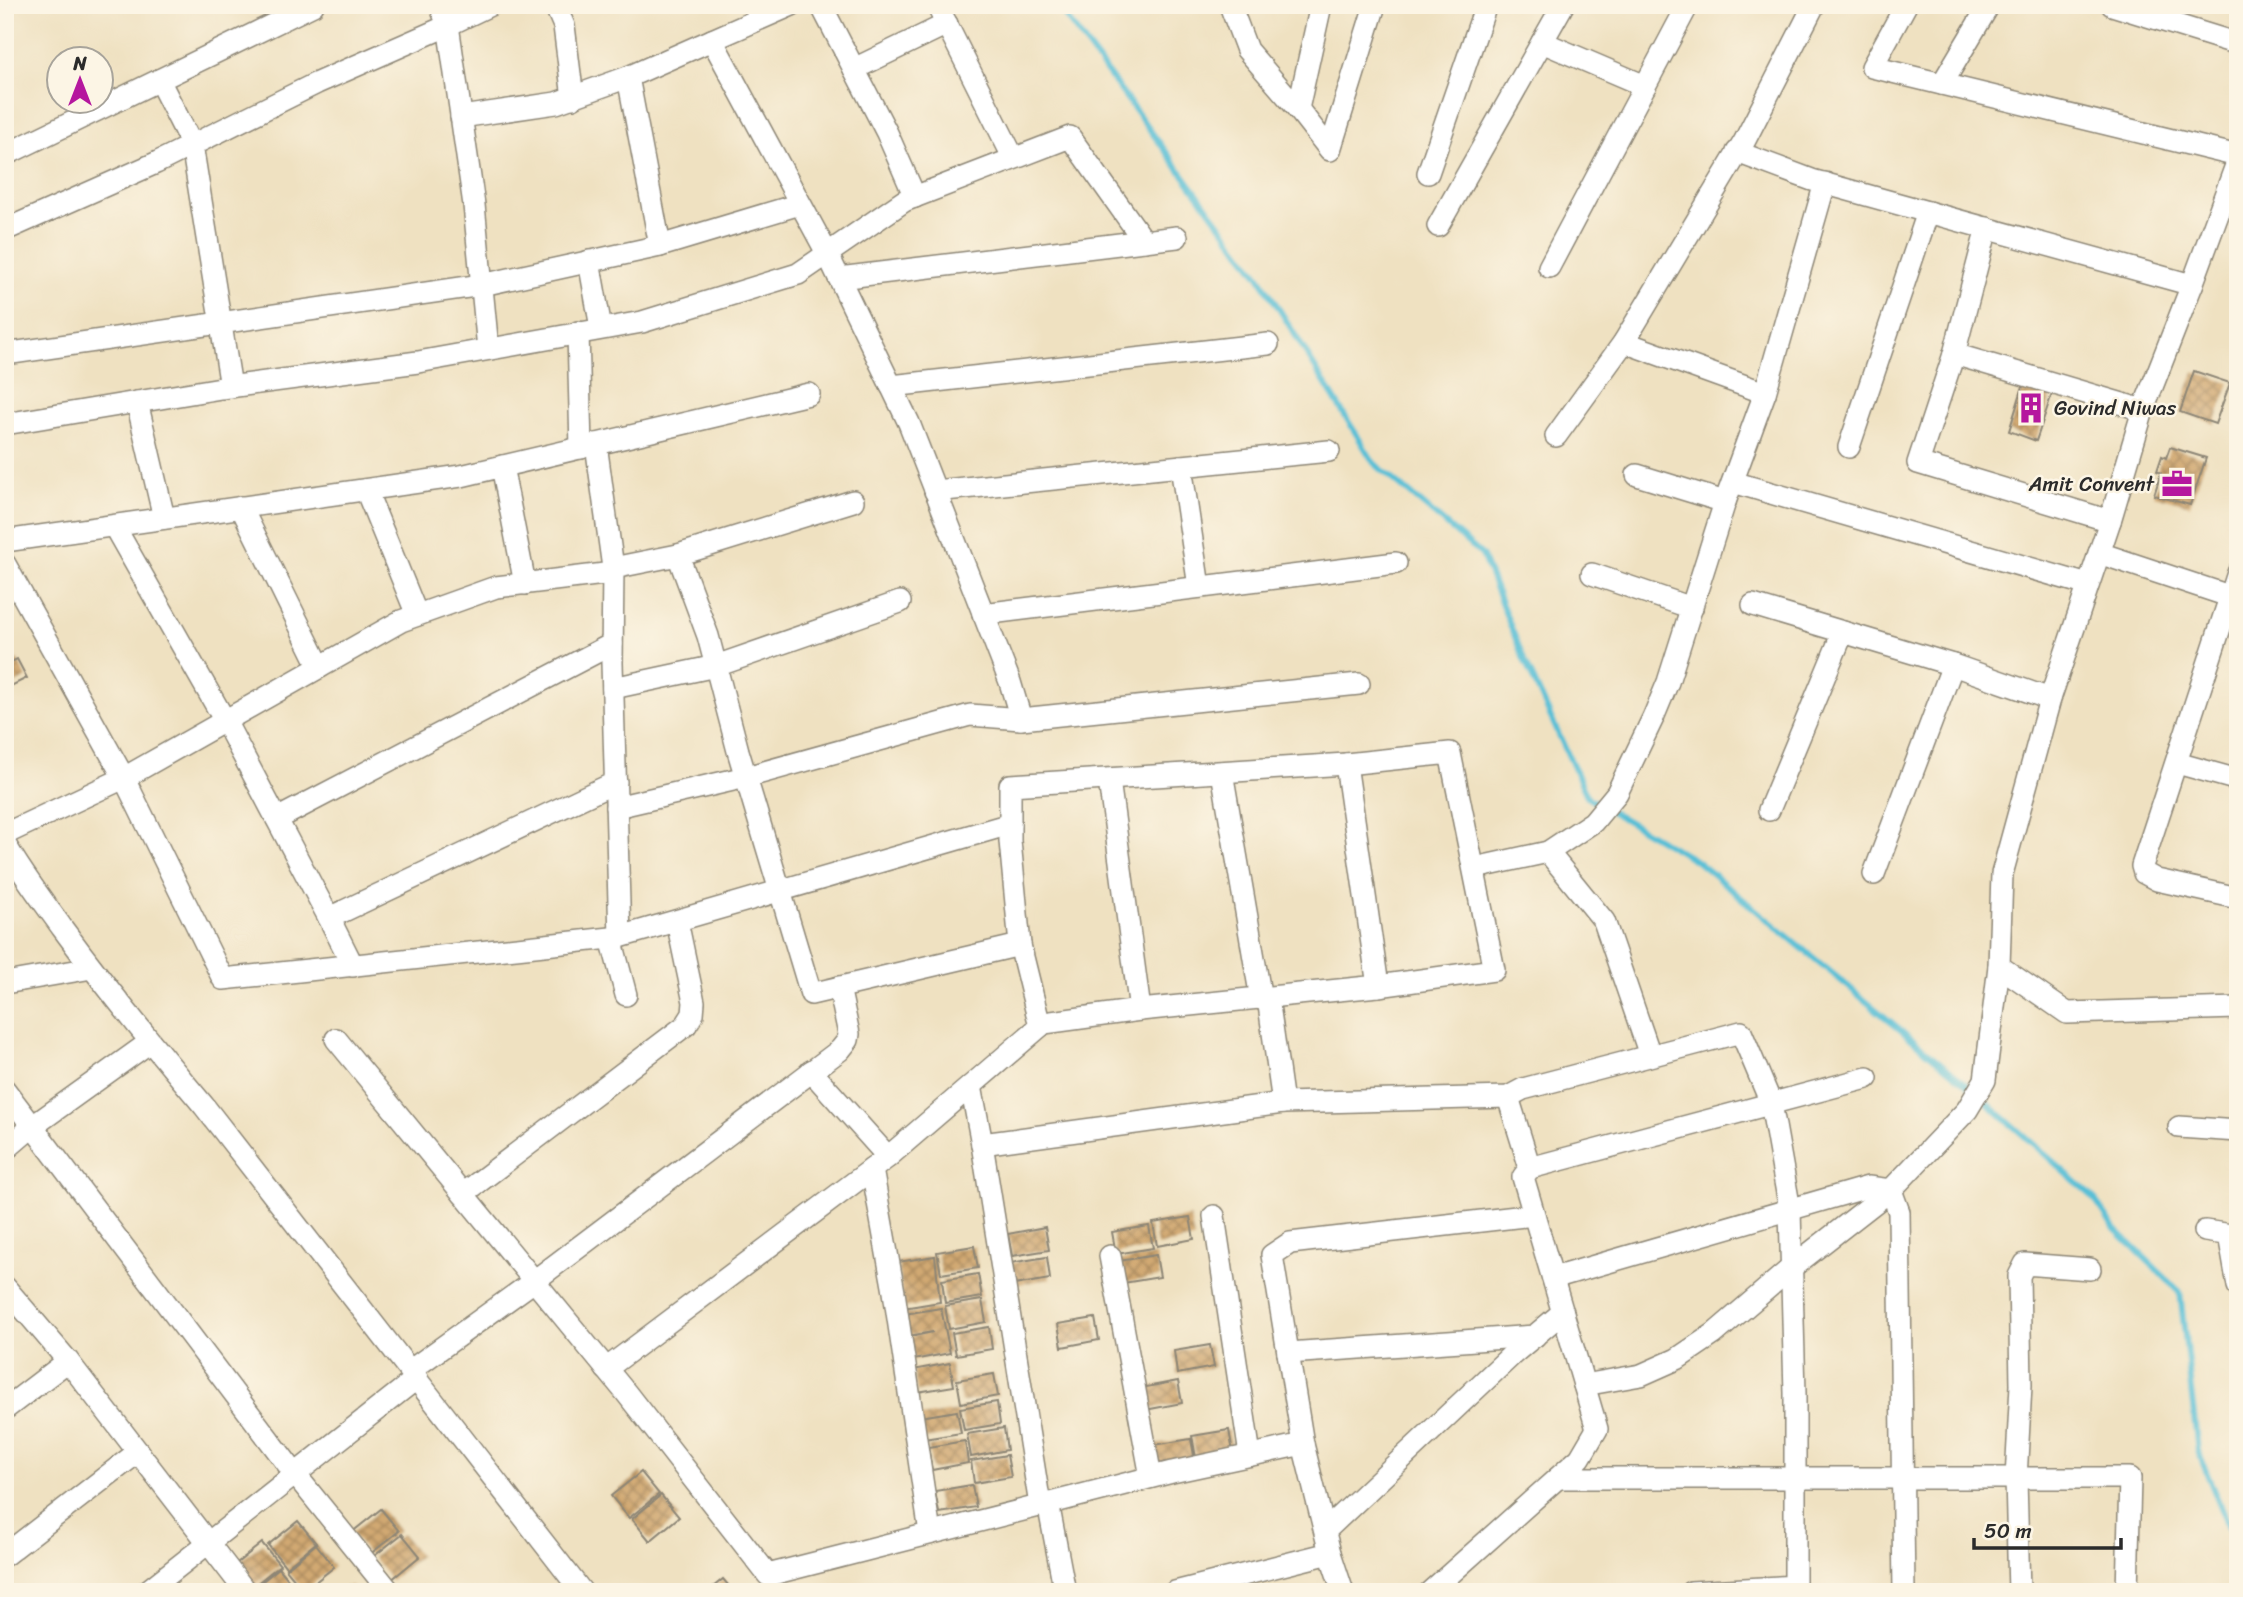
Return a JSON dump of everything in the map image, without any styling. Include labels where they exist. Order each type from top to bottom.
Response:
[{"type":"street","points":[[5,155],[313,5]]},
{"type":"street","points":[[440,5],[448,25],[474,205],[488,349]]},
{"type":"street","points":[[5,230],[490,5]]},
{"type":"street","points":[[555,5],[564,26],[573,98]]},
{"type":"street","points":[[461,117],[573,98],[628,77],[792,5]]},
{"type":"street","points":[[821,5],[887,133],[915,197]]},
{"type":"street","points":[[937,5],[1013,157]]},
{"type":"street","points":[[1230,5],[1247,50],[1330,150],[1375,5]]},
{"type":"street","points":[[1298,109],[1321,5]]},
{"type":"street","points":[[1428,173],[1486,5]]},
{"type":"street","points":[[1438,226],[1563,5]]},
{"type":"street","points":[[1549,267],[1688,5]]},
{"type":"street","points":[[1556,436],[1624,342],[1737,152],[1814,5]]},
{"type":"street","points":[[1584,1385],[1641,1375],[1677,1359],[1714,1335],[1791,1268],[1891,1190],[1966,1110],[1985,1080],[1999,966],[2002,874],[2050,699],[2110,522],[2143,410],[2238,158],[1872,67],[1906,5]]},
{"type":"street","points":[[1942,84],[1989,5]]},
{"type":"street","points":[[2112,5],[2238,44]]},
{"type":"street","points":[[853,69],[947,24]]},
{"type":"street","points":[[712,40],[827,253],[909,423],[1010,682],[1021,719]]},
{"type":"street","points":[[1542,42],[1645,86]]},
{"type":"street","points":[[628,77],[660,246]]},
{"type":"street","points":[[159,80],[192,145],[231,387]]},
{"type":"street","points":[[5,424],[231,387],[418,362],[642,322],[798,274],[904,201],[1070,137],[1144,241]]},
{"type":"street","points":[[1737,152],[1825,183],[2192,285]]},
{"type":"street","points":[[1475,868],[1548,852],[1593,822],[1617,793],[1668,682],[1729,492],[1765,393],[1825,183]]},
{"type":"street","points":[[5,354],[482,285],[660,246],[800,204]]},
{"type":"street","points":[[1849,447],[1928,212]]},
{"type":"street","points":[[1987,228],[1954,354],[1918,463],[2110,522]]},
{"type":"street","points":[[839,278],[1177,237]]},
{"type":"street","points":[[589,261],[601,328]]},
{"type":"street","points":[[578,332],[589,446],[613,571],[616,938],[626,995]]},
{"type":"street","points":[[1624,342],[1765,393]]},
{"type":"street","points":[[891,386],[1268,344]]},
{"type":"street","points":[[1954,354],[2143,410]]},
{"type":"street","points":[[5,541],[461,476],[809,394]]},
{"type":"street","points":[[137,402],[164,519]]},
{"type":"street","points":[[935,491],[1329,451]]},
{"type":"street","points":[[502,466],[525,584]]},
{"type":"street","points":[[1181,466],[1199,587]]},
{"type":"street","points":[[1637,475],[1729,492],[2088,585]]},
{"type":"street","points":[[366,489],[417,615]]},
{"type":"street","points":[[5,834],[124,778],[401,621],[496,587],[613,571],[678,555],[853,501]]},
{"type":"street","points":[[241,508],[320,667]]},
{"type":"street","points":[[114,526],[225,721],[353,966]]},
{"type":"street","points":[[2099,553],[2234,598]]},
{"type":"street","points":[[678,555],[708,636],[746,777],[811,994],[1020,944]]},
{"type":"street","points":[[983,614],[1396,563]]},
{"type":"street","points":[[5,564],[124,778],[223,979],[616,938],[1010,824]]},
{"type":"street","points":[[2238,573],[2234,598],[2142,866],[2144,873],[2157,880],[2238,898]]},
{"type":"street","points":[[1592,574],[1692,608]]},
{"type":"street","points":[[612,688],[716,666],[900,603]]},
{"type":"street","points":[[1753,605],[1953,665],[2050,699]]},
{"type":"street","points":[[1769,810],[1843,632]]},
{"type":"street","points":[[277,819],[612,644]]},
{"type":"street","points":[[1874,874],[1953,665]]},
{"type":"street","points":[[616,807],[746,777],[970,715],[1021,719],[1359,684]]},
{"type":"street","points":[[606,1369],[880,1163],[971,1086],[1041,1026],[1044,1023],[1140,1010],[1378,986],[1494,970],[1450,754],[1346,764],[1010,785],[1010,824],[1020,944],[1041,1026]]},
{"type":"street","points":[[2177,763],[2238,780]]},
{"type":"street","points":[[1346,764],[1378,986]]},
{"type":"street","points":[[1222,772],[1283,1103]]},
{"type":"street","points":[[1109,779],[1140,1010]]},
{"type":"street","points":[[329,918],[616,782]]},
{"type":"street","points":[[5,844],[17,865],[92,968],[204,1106],[582,1592]]},
{"type":"street","points":[[1548,852],[1604,921],[1650,1055]]},
{"type":"street","points":[[463,1194],[686,1025],[693,1014],[694,1002],[677,921]]},
{"type":"street","points":[[1999,966],[2067,1013],[2238,1008]]},
{"type":"street","points":[[5,983],[92,968]]},
{"type":"street","points":[[146,1592],[295,1474],[414,1374],[840,1050],[848,1040],[848,1028],[839,987]]},
{"type":"street","points":[[982,1144],[1283,1103],[1508,1097],[1523,1089],[1741,1032],[1771,1103],[1790,1210],[1795,1589],[1691,1592]]},
{"type":"street","points":[[335,1039],[606,1369],[774,1584],[930,1533],[1151,1477],[1303,1444]]},
{"type":"street","points":[[5,1150],[33,1126],[150,1042]]},
{"type":"street","points":[[811,1072],[880,1163],[894,1292],[930,1533]]},
{"type":"street","points":[[1430,1592],[1580,1458],[1597,1429],[1523,1177],[1530,1168],[1867,1078]]},
{"type":"street","points":[[971,1086],[1044,1504],[1065,1592]]},
{"type":"street","points":[[5,1090],[295,1474],[390,1592]]},
{"type":"street","points":[[1508,1097],[1530,1168]]},
{"type":"street","points":[[2179,1128],[2238,1131]]},
{"type":"street","points":[[1553,1278],[1868,1187],[1891,1190]]},
{"type":"street","points":[[1891,1190],[1899,1212],[1904,1592]]},
{"type":"street","points":[[1343,1592],[1330,1553],[1303,1444],[1272,1255],[1290,1243],[1534,1215]]},
{"type":"street","points":[[1214,1216],[1250,1455]]},
{"type":"street","points":[[2205,1231],[2233,1235],[2238,1286]]},
{"type":"street","points":[[1110,1256],[1151,1477]]},
{"type":"street","points":[[2020,1592],[2016,1479],[2021,1385],[2019,1276],[2025,1264],[2090,1269]]},
{"type":"street","points":[[5,1287],[68,1361],[246,1592]]},
{"type":"street","points":[[1325,1531],[1563,1312]]},
{"type":"street","points":[[1288,1353],[1535,1336]]},
{"type":"street","points":[[5,1409],[68,1361]]},
{"type":"street","points":[[5,1555],[138,1452]]},
{"type":"street","points":[[1558,1478],[2130,1478],[2127,1592]]},
{"type":"street","points":[[1175,1592],[1330,1553]]},
{"type":"building","points":[[2194,371],[2230,383],[2215,424],[2180,412]]},
{"type":"building","name":"Govind Niwas","points":[[2026,377],[2055,385],[2036,441],[2009,431]]},
{"type":"building","name":"Amit Convent","points":[[2170,447],[2206,458],[2190,505],[2154,495],[2161,473],[2157,471],[2162,456],[2166,458]]},
{"type":"building","points":[[17,659],[27,678],[5,689],[5,665]]},
{"type":"building","points":[[1190,1217],[1194,1239],[1157,1246],[1153,1223]]},
{"type":"building","points":[[1149,1226],[1153,1248],[1116,1254],[1112,1232]]},
{"type":"building","points":[[1045,1227],[1049,1250],[1012,1256],[1008,1234]]},
{"type":"building","points":[[974,1246],[978,1268],[941,1274],[937,1252]]},
{"type":"building","points":[[1156,1255],[1160,1277],[1123,1283],[1119,1261]]},
{"type":"building","points":[[935,1256],[940,1302],[903,1308],[898,1262]]},
{"type":"building","points":[[1047,1257],[1050,1279],[1014,1285],[1010,1263]]},
{"type":"building","points":[[978,1274],[982,1297],[945,1303],[942,1280]]},
{"type":"building","points":[[982,1300],[986,1322],[949,1329],[945,1306]]},
{"type":"building","points":[[941,1308],[950,1353],[913,1360],[909,1337],[933,1332],[908,1336],[904,1314]]},
{"type":"building","points":[[1095,1318],[1099,1340],[1062,1347],[1058,1324]]},
{"type":"building","points":[[989,1327],[992,1349],[956,1355],[952,1333]]},
{"type":"building","points":[[1210,1345],[1214,1367],[1177,1374],[1174,1351]]},
{"type":"building","points":[[950,1363],[954,1386],[917,1392],[913,1370]]},
{"type":"building","points":[[994,1374],[998,1396],[961,1403],[957,1380]]},
{"type":"building","points":[[1178,1381],[1182,1403],[1145,1410],[1141,1388]]},
{"type":"building","points":[[997,1402],[1000,1424],[964,1430],[960,1408]]},
{"type":"building","points":[[957,1411],[961,1433],[924,1439],[920,1417]]},
{"type":"building","points":[[1004,1428],[1007,1450],[971,1457],[967,1434]]},
{"type":"building","points":[[1229,1430],[1233,1452],[1196,1458],[1192,1436]]},
{"type":"building","points":[[1191,1439],[1195,1461],[1158,1467],[1154,1445]]},
{"type":"building","points":[[965,1441],[968,1463],[932,1470],[928,1447]]},
{"type":"building","points":[[1007,1455],[1011,1477],[974,1483],[971,1461]]},
{"type":"building","points":[[641,1472],[659,1494],[629,1518],[611,1496]]},
{"type":"building","points":[[972,1485],[976,1507],[939,1513],[935,1491]]},
{"type":"building","points":[[661,1495],[679,1517],[650,1541],[632,1519]]},
{"type":"building","points":[[381,1509],[399,1531],[369,1555],[351,1533]]},
{"type":"building","points":[[298,1521],[316,1543],[286,1567],[268,1545]]},
{"type":"building","points":[[402,1534],[420,1556],[391,1580],[373,1557]]},
{"type":"building","points":[[262,1543],[280,1565],[250,1589],[232,1567]]},
{"type":"building","points":[[316,1544],[334,1567],[304,1591],[286,1569]]},
{"type":"building","points":[[279,1568],[297,1590],[295,1592],[249,1592]]},
{"type":"building","points":[[723,1579],[734,1592],[707,1592]]},
{"type":"building","points":[[350,1585],[356,1592],[342,1592]]},
{"type":"waterway","points":[[1057,5],[1260,278],[1374,463],[1482,555],[1523,657],[1588,798],[1698,862],[1961,1080],[2093,1197],[2115,1229],[2180,1292],[2198,1451],[2238,1551]]},
{"type":"place","name":"Govind Niwas","points":[[2031,408]]},
{"type":"place","name":"Amit Convent","points":[[2177,484]]}]
